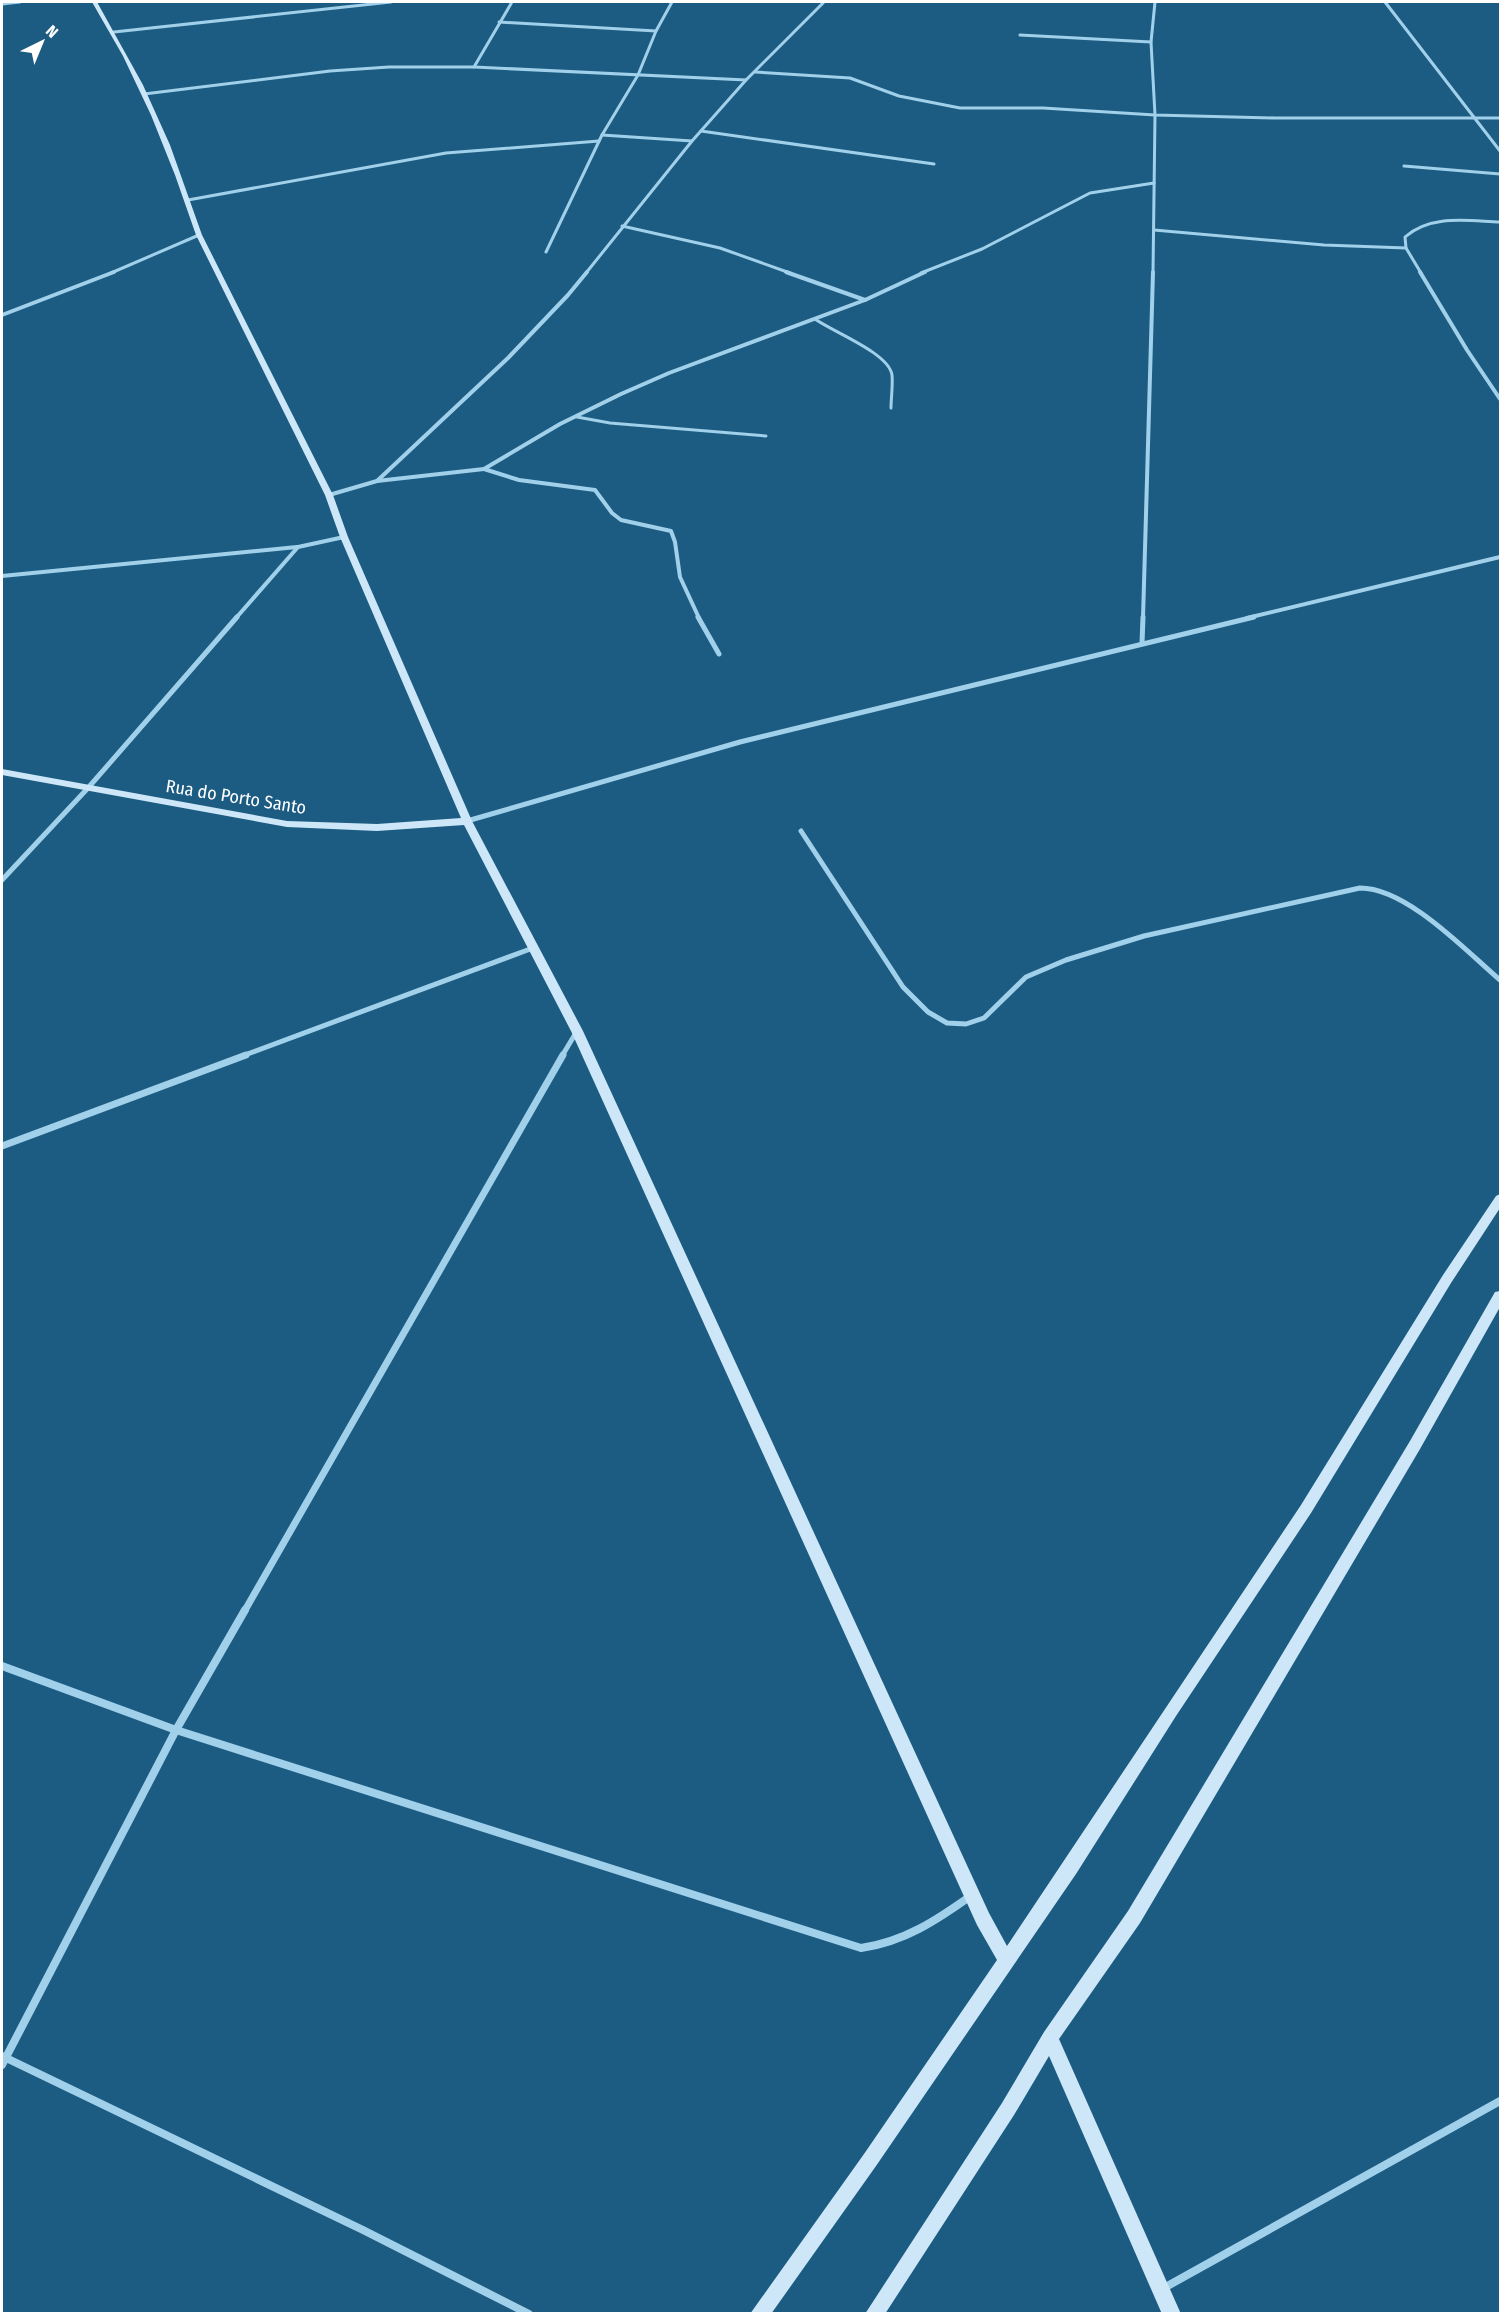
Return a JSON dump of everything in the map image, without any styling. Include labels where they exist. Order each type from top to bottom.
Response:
[{"type":"street","points":[[2,4],[20,2]]},
{"type":"street","points":[[94,2],[114,32],[144,94],[200,235],[329,495],[344,537],[467,821],[577,1031],[972,1894],[1007,1962]]},
{"type":"street","points":[[114,32],[391,2]]},
{"type":"street","points":[[474,67],[512,2]]},
{"type":"street","points":[[546,252],[602,135],[638,75],[656,31],[672,2]]},
{"type":"street","points":[[377,482],[508,358],[568,295],[692,141],[746,80],[824,2]]},
{"type":"street","points":[[1142,643],[1154,231],[1155,115],[1151,42],[1155,2]]},
{"type":"street","points":[[1385,2],[1500,151]]},
{"type":"street","points":[[499,22],[656,31]]},
{"type":"street","points":[[1020,34],[1151,42]]},
{"type":"street","points":[[144,94],[360,69],[474,67],[746,80]]},
{"type":"street","points":[[755,72],[850,78],[899,96],[960,108],[1043,108],[1155,115],[1335,119],[1500,118]]},
{"type":"street","points":[[701,131],[934,164]]},
{"type":"street","points":[[602,135],[692,141]]},
{"type":"street","points":[[188,200],[446,153],[599,141]]},
{"type":"street","points":[[1404,166],[1500,174]]},
{"type":"street","points":[[329,495],[377,482],[483,469],[577,417],[669,373],[865,300],[921,273],[954,262],[991,245],[1078,198],[1090,193],[1154,183]]},
{"type":"street","points":[[1500,222],[1433,222],[1419,225],[1410,230],[1405,237],[1406,248],[1467,350],[1500,399]]},
{"type":"street","points":[[622,226],[720,248],[865,300]]},
{"type":"street","points":[[1154,231],[1324,245],[1406,248]]},
{"type":"street","points":[[2,315],[95,280],[200,235]]},
{"type":"street","points":[[483,469],[519,480],[595,490],[602,495],[608,510],[616,517],[670,531],[675,538],[679,575],[684,589],[719,654]]},
{"type":"street","points":[[2,576],[298,547],[344,537]]},
{"type":"street","points":[[2,880],[88,788],[298,547]]},
{"type":"street","points":[[467,821],[740,742],[1500,557]]},
{"type":"street","name":"Rua do Porto Santo","points":[[2,772],[287,824],[331,828],[395,828],[467,821]]},
{"type":"street","points":[[801,831],[903,987],[928,1012],[947,1023],[966,1024],[984,1018],[1026,977],[1066,960],[1144,936],[1339,891],[1368,888],[1394,896],[1411,906],[1500,980]]},
{"type":"street","points":[[2,1146],[533,948]]},
{"type":"street","points":[[529,2313],[3,2059],[176,1730],[577,1031]]},
{"type":"street","points":[[759,2313],[870,2160],[1007,1962],[1306,1509],[1385,1378],[1500,1199]]},
{"type":"street","points":[[874,2313],[1008,2109],[1050,2038],[1134,1917],[1415,1445],[1500,1296]]},
{"type":"street","points":[[2,1666],[176,1730],[861,1948],[883,1946],[907,1938],[931,1925],[972,1894]]},
{"type":"street","points":[[1050,2038],[1172,2313]]},
{"type":"street","points":[[1161,2289],[1500,2101]]},
{"type":"lane","points":[[815,319],[828,329],[869,348],[888,366],[892,373],[891,408]]},
{"type":"lane","points":[[577,417],[610,423],[766,436]]}]
